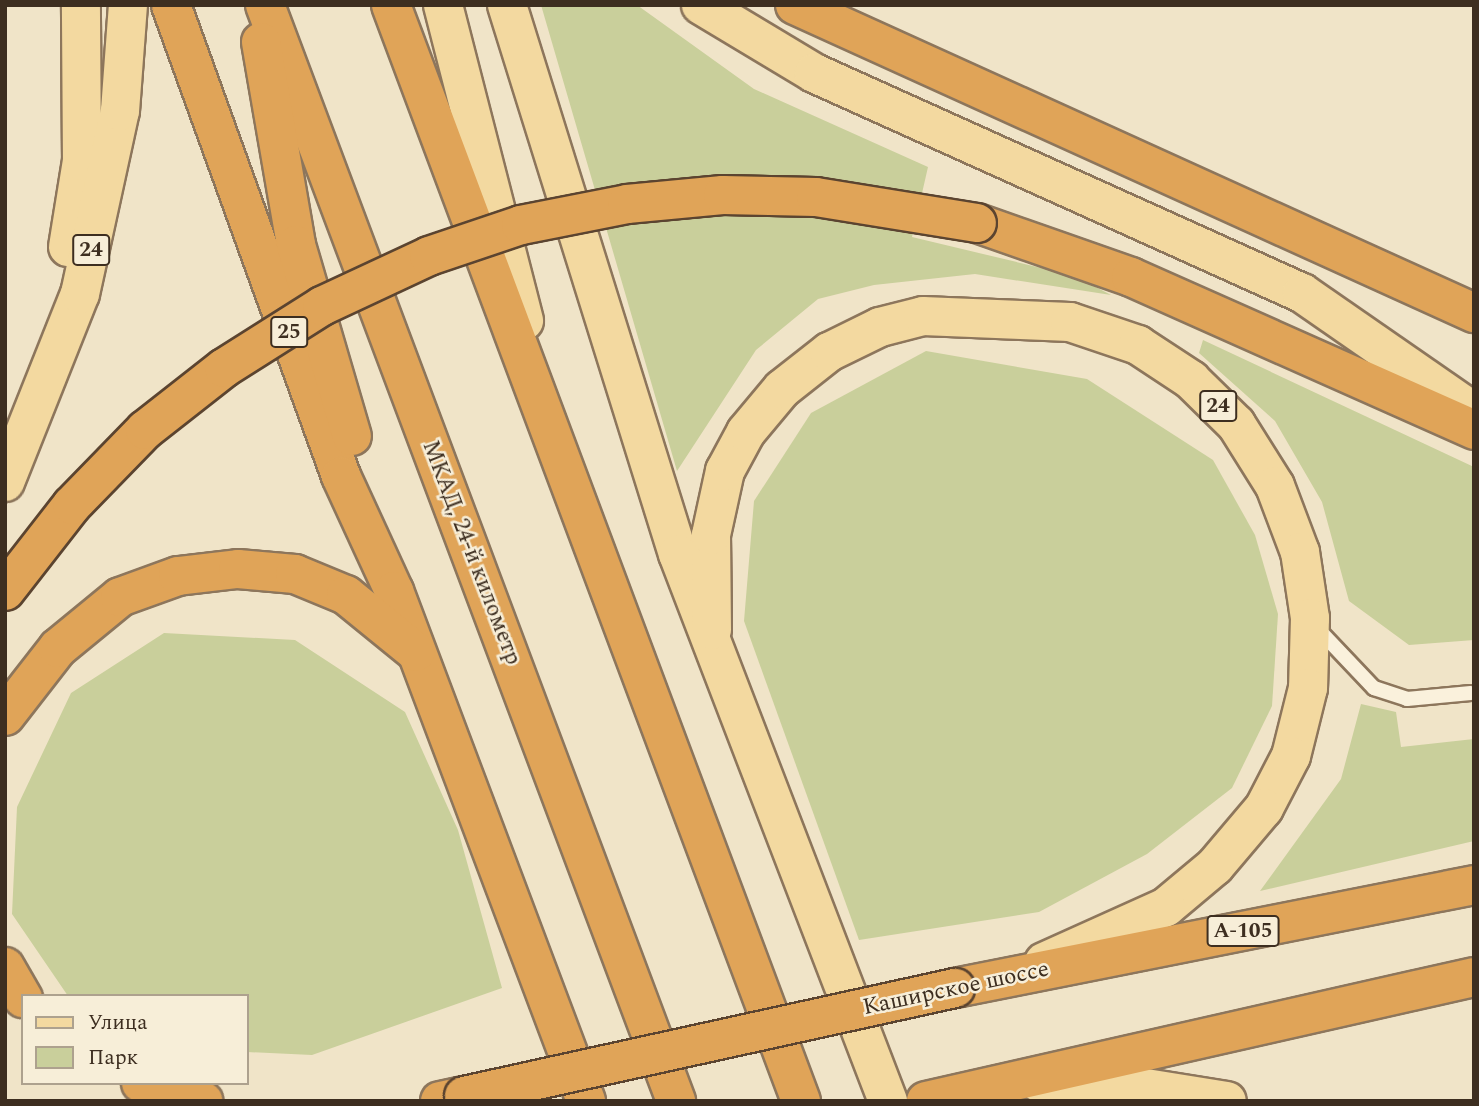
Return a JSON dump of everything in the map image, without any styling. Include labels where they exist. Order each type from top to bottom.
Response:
[{"type":"highway","name":"25","points":[[171,5],[341,476],[394,591],[418,654]]},
{"type":"highway","points":[[255,5],[296,245],[394,591]]},
{"type":"highway","name":"МКАД, 24-й километр","points":[[265,5],[676,1101]]},
{"type":"highway","points":[[391,5],[801,1101]]},
{"type":"highway","points":[[795,5],[1474,313]]},
{"type":"highway","points":[[5,591],[72,505],[145,430],[224,368],[321,306],[429,256],[521,225],[627,204],[723,195],[816,197],[977,223],[1131,277],[1474,430]]},
{"type":"highway","points":[[5,716],[58,648],[120,597],[178,576],[238,569],[295,574],[346,595],[418,654],[586,1101]]},
{"type":"highway","name":"Каширское шоссе","points":[[452,1098],[955,988],[1474,885]]},
{"type":"highway","points":[[5,967],[21,995]]},
{"type":"highway","points":[[926,1101],[1474,976]]},
{"type":"highway","points":[[148,1085],[203,1101]]},
{"type":"main road","name":"24","points":[[48,377],[82,161],[81,5]]},
{"type":"main road","name":"24","points":[[5,482],[80,294],[120,111],[128,5]]},
{"type":"main road","points":[[443,5],[554,439]]},
{"type":"main road","points":[[507,5],[678,554],[712,630],[888,1101]]},
{"type":"main road","points":[[701,5],[814,74],[960,137],[1303,293],[1474,412]]},
{"type":"main road","name":"24","points":[[712,630],[711,535],[725,471],[746,432],[782,389],[829,352],[880,327],[923,316],[986,314],[1070,322],[1139,345],[1191,380],[1236,424],[1275,486],[1300,552],[1310,618],[1308,688],[1291,756],[1256,817],[1215,866],[1166,907],[1013,977]]},
{"type":"main road","points":[[1006,1084],[1127,1085],[1227,1101]]},
{"type":"lane","points":[[1310,618],[1339,658],[1374,688],[1407,699],[1471,693]]},
{"type":"green space","points":[[541,5],[637,5],[754,89],[928,167],[912,237],[1075,276],[1111,295],[975,274],[874,285],[818,299],[756,350],[677,471]]},
{"type":"green space","points":[[1203,340],[1474,467],[1474,640],[1409,645],[1349,601],[1322,502],[1275,421],[1199,353]]},
{"type":"green space","points":[[926,351],[1087,379],[1213,460],[1255,535],[1278,614],[1272,706],[1232,788],[1147,854],[1039,912],[859,940],[744,621],[754,501],[811,413]]},
{"type":"green space","points":[[164,633],[295,640],[405,712],[458,830],[502,988],[312,1055],[248,1052],[248,994],[67,994],[12,914],[17,807],[71,693]]},
{"type":"green space","points":[[1361,704],[1396,712],[1401,747],[1474,739],[1474,841],[1260,891],[1341,779]]}]
